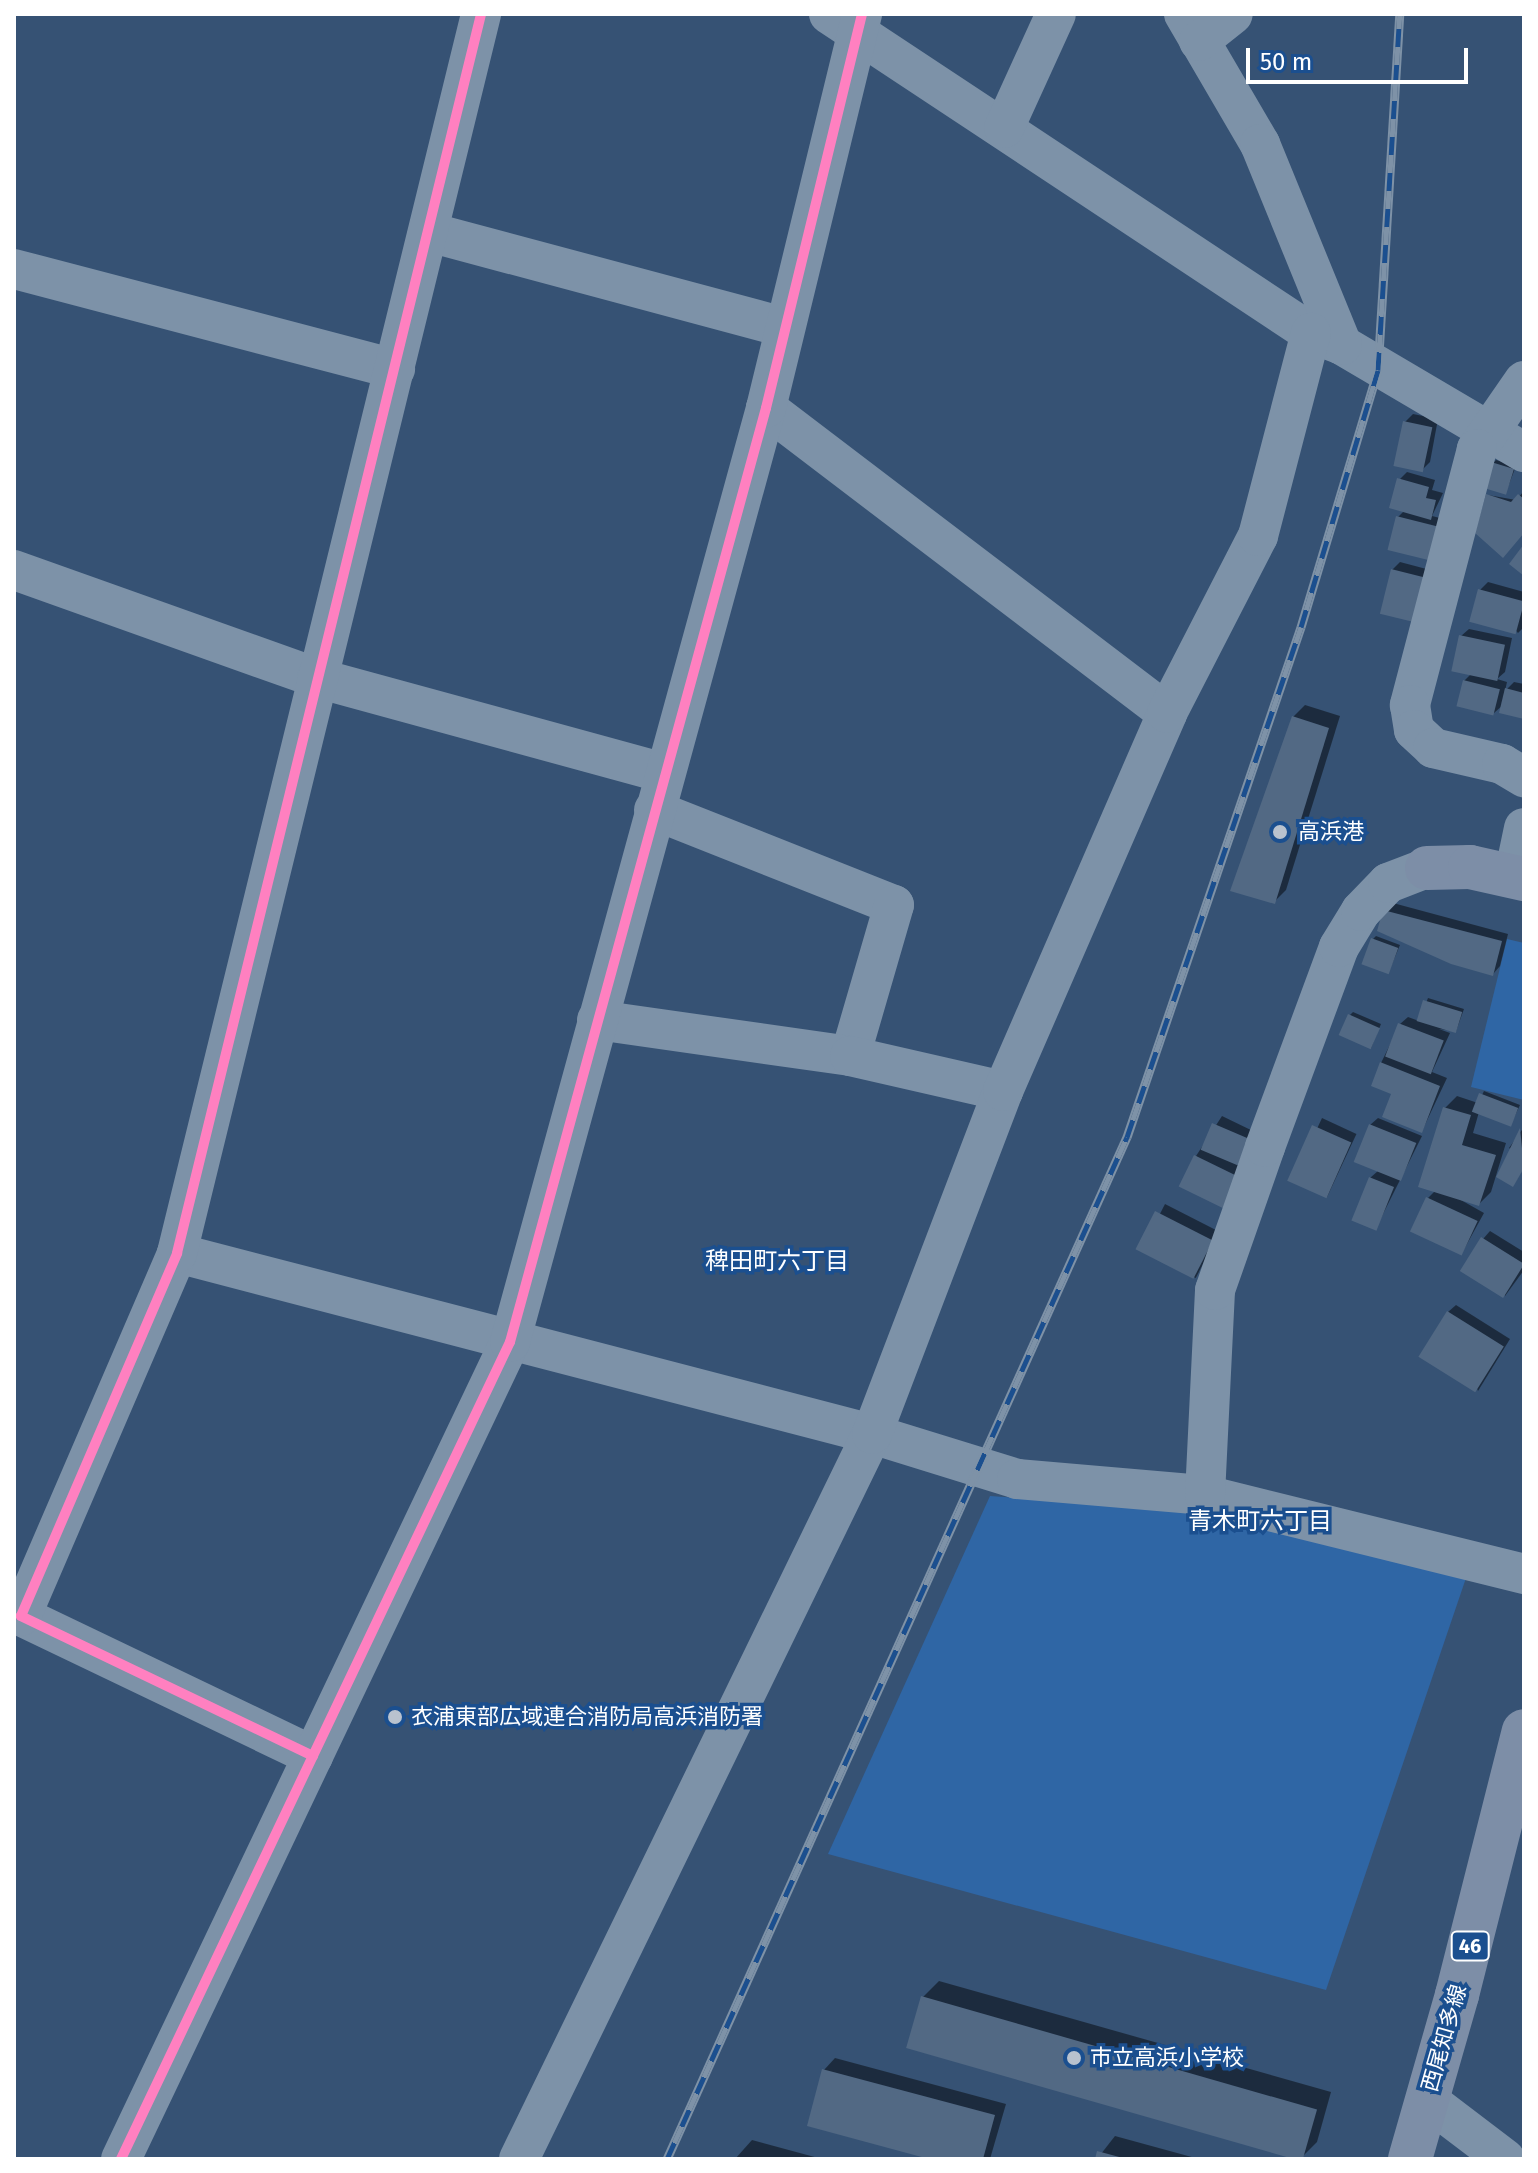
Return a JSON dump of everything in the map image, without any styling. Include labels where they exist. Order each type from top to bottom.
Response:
[{"type":"main road","points":[[1427,868],[1470,867],[1519,878]]},
{"type":"main road","name":"西尾知多線","points":[[1410,2159],[1519,1775],[1524,1731]]},
{"type":"street","points":[[313,1756],[18,1616],[177,1253],[481,14]]},
{"type":"street","points":[[1004,128],[1056,14]]},
{"type":"street","points":[[519,2159],[872,1434],[1003,1091],[1167,713],[1258,536],[1326,339],[1260,144],[1192,27],[1233,14]]},
{"type":"street","points":[[121,2159],[510,1342],[766,408],[851,20],[1004,128],[1326,339],[1524,452]]},
{"type":"street","points":[[429,232],[784,327]]},
{"type":"street","points":[[14,269],[395,369]]},
{"type":"street","points":[[1524,381],[1477,449],[1410,705],[1414,730],[1433,748],[1502,764],[1524,777]]},
{"type":"street","points":[[766,408],[1167,713]]},
{"type":"street","points":[[14,570],[317,678],[659,791],[894,905],[850,1056]]},
{"type":"street","points":[[1519,878],[1524,828]]},
{"type":"street","points":[[1205,1495],[1215,1290],[1265,1147],[1339,947],[1361,911],[1388,883],[1427,868]]},
{"type":"street","points":[[597,1020],[850,1056],[1003,1091]]},
{"type":"street","points":[[177,1253],[872,1434],[1017,1479],[1205,1495],[1524,1574]]},
{"type":"street","points":[[1426,2099],[1505,2159]]},
{"type":"shaded area","points":[[1507,939],[1524,943],[1524,1100],[1471,1087]]},
{"type":"shaded area","points":[[990,1496],[1191,1510],[1466,1578],[1326,1990],[828,1854]]},
{"type":"building","points":[[1403,421],[1432,427],[1423,472],[1393,466]]},
{"type":"building","points":[[1491,462],[1514,469],[1506,495],[1483,488]]},
{"type":"building","points":[[1397,478],[1429,487],[1426,498],[1436,500],[1431,520],[1389,508]]},
{"type":"building","points":[[1486,494],[1511,502],[1518,494],[1524,499],[1524,533],[1503,558],[1475,533]]},
{"type":"building","points":[[1396,516],[1437,526],[1428,560],[1388,550]]},
{"type":"building","points":[[1524,544],[1524,576],[1509,564]]},
{"type":"building","points":[[1391,569],[1428,578],[1417,623],[1380,614]]},
{"type":"building","points":[[1478,589],[1524,601],[1516,634],[1469,622]]},
{"type":"building","points":[[1459,635],[1505,645],[1497,681],[1451,671]]},
{"type":"building","points":[[1463,680],[1500,689],[1493,715],[1456,706]]},
{"type":"building","points":[[1505,688],[1524,693],[1524,719],[1499,713]]},
{"type":"building","points":[[1292,716],[1329,728],[1275,904],[1230,891]]},
{"type":"building","points":[[1383,910],[1502,941],[1493,976],[1451,964],[1377,931]]},
{"type":"building","points":[[1371,938],[1398,948],[1389,974],[1361,964]]},
{"type":"building","points":[[1423,1000],[1462,1012],[1456,1033],[1417,1021]]},
{"type":"building","points":[[1348,1014],[1380,1028],[1371,1049],[1339,1035]]},
{"type":"building","points":[[1398,1023],[1444,1041],[1431,1074],[1385,1057]]},
{"type":"building","points":[[1380,1062],[1440,1086],[1422,1133],[1382,1117],[1391,1094],[1371,1086]]},
{"type":"building","points":[[1479,1093],[1518,1108],[1511,1127],[1472,1112]]},
{"type":"building","points":[[1443,1107],[1471,1115],[1462,1145],[1496,1155],[1479,1206],[1418,1187]]},
{"type":"building","points":[[1212,1123],[1249,1139],[1237,1165],[1201,1150]]},
{"type":"building","points":[[1369,1124],[1416,1143],[1401,1181],[1354,1162]]},
{"type":"building","points":[[1312,1125],[1351,1142],[1326,1198],[1287,1181]]},
{"type":"building","points":[[1520,1128],[1524,1168],[1513,1187],[1496,1177]]},
{"type":"building","points":[[1194,1155],[1238,1176],[1223,1208],[1179,1186]]},
{"type":"building","points":[[1369,1177],[1394,1187],[1376,1231],[1351,1221]]},
{"type":"building","points":[[1426,1197],[1478,1221],[1462,1256],[1410,1231]]},
{"type":"building","points":[[1155,1211],[1213,1241],[1193,1279],[1135,1249]]},
{"type":"building","points":[[1481,1237],[1524,1264],[1503,1298],[1460,1271]]},
{"type":"building","points":[[1447,1311],[1504,1347],[1475,1392],[1418,1357]]},
{"type":"building","points":[[921,1996],[1317,2110],[1303,2159],[1294,2159],[906,2048]]},
{"type":"building","points":[[822,2069],[995,2115],[983,2159],[929,2159],[807,2126]]},
{"type":"building","points":[[1097,2151],[1123,2158],[1123,2159],[1095,2159]]},
{"type":"railway","points":[[667,2159],[1127,1137],[1301,627],[1378,370],[1400,14]]},
{"type":"cycle path","points":[[313,1756],[21,1616],[177,1253],[481,14]]},
{"type":"cycle path","points":[[121,2159],[510,1342],[766,408],[862,14]]},
{"type":"place","name":"高浜港","points":[[1280,832]]},
{"type":"place","name":"衣浦東部広域連合消防局高浜消防署","points":[[395,1717]]},
{"type":"place","name":"市立高浜小学校","points":[[1074,2058]]},
{"type":"district","name":"稗田町六丁目","points":[[777,1262]]},
{"type":"district","name":"青木町六丁目","points":[[1260,1522]]}]
